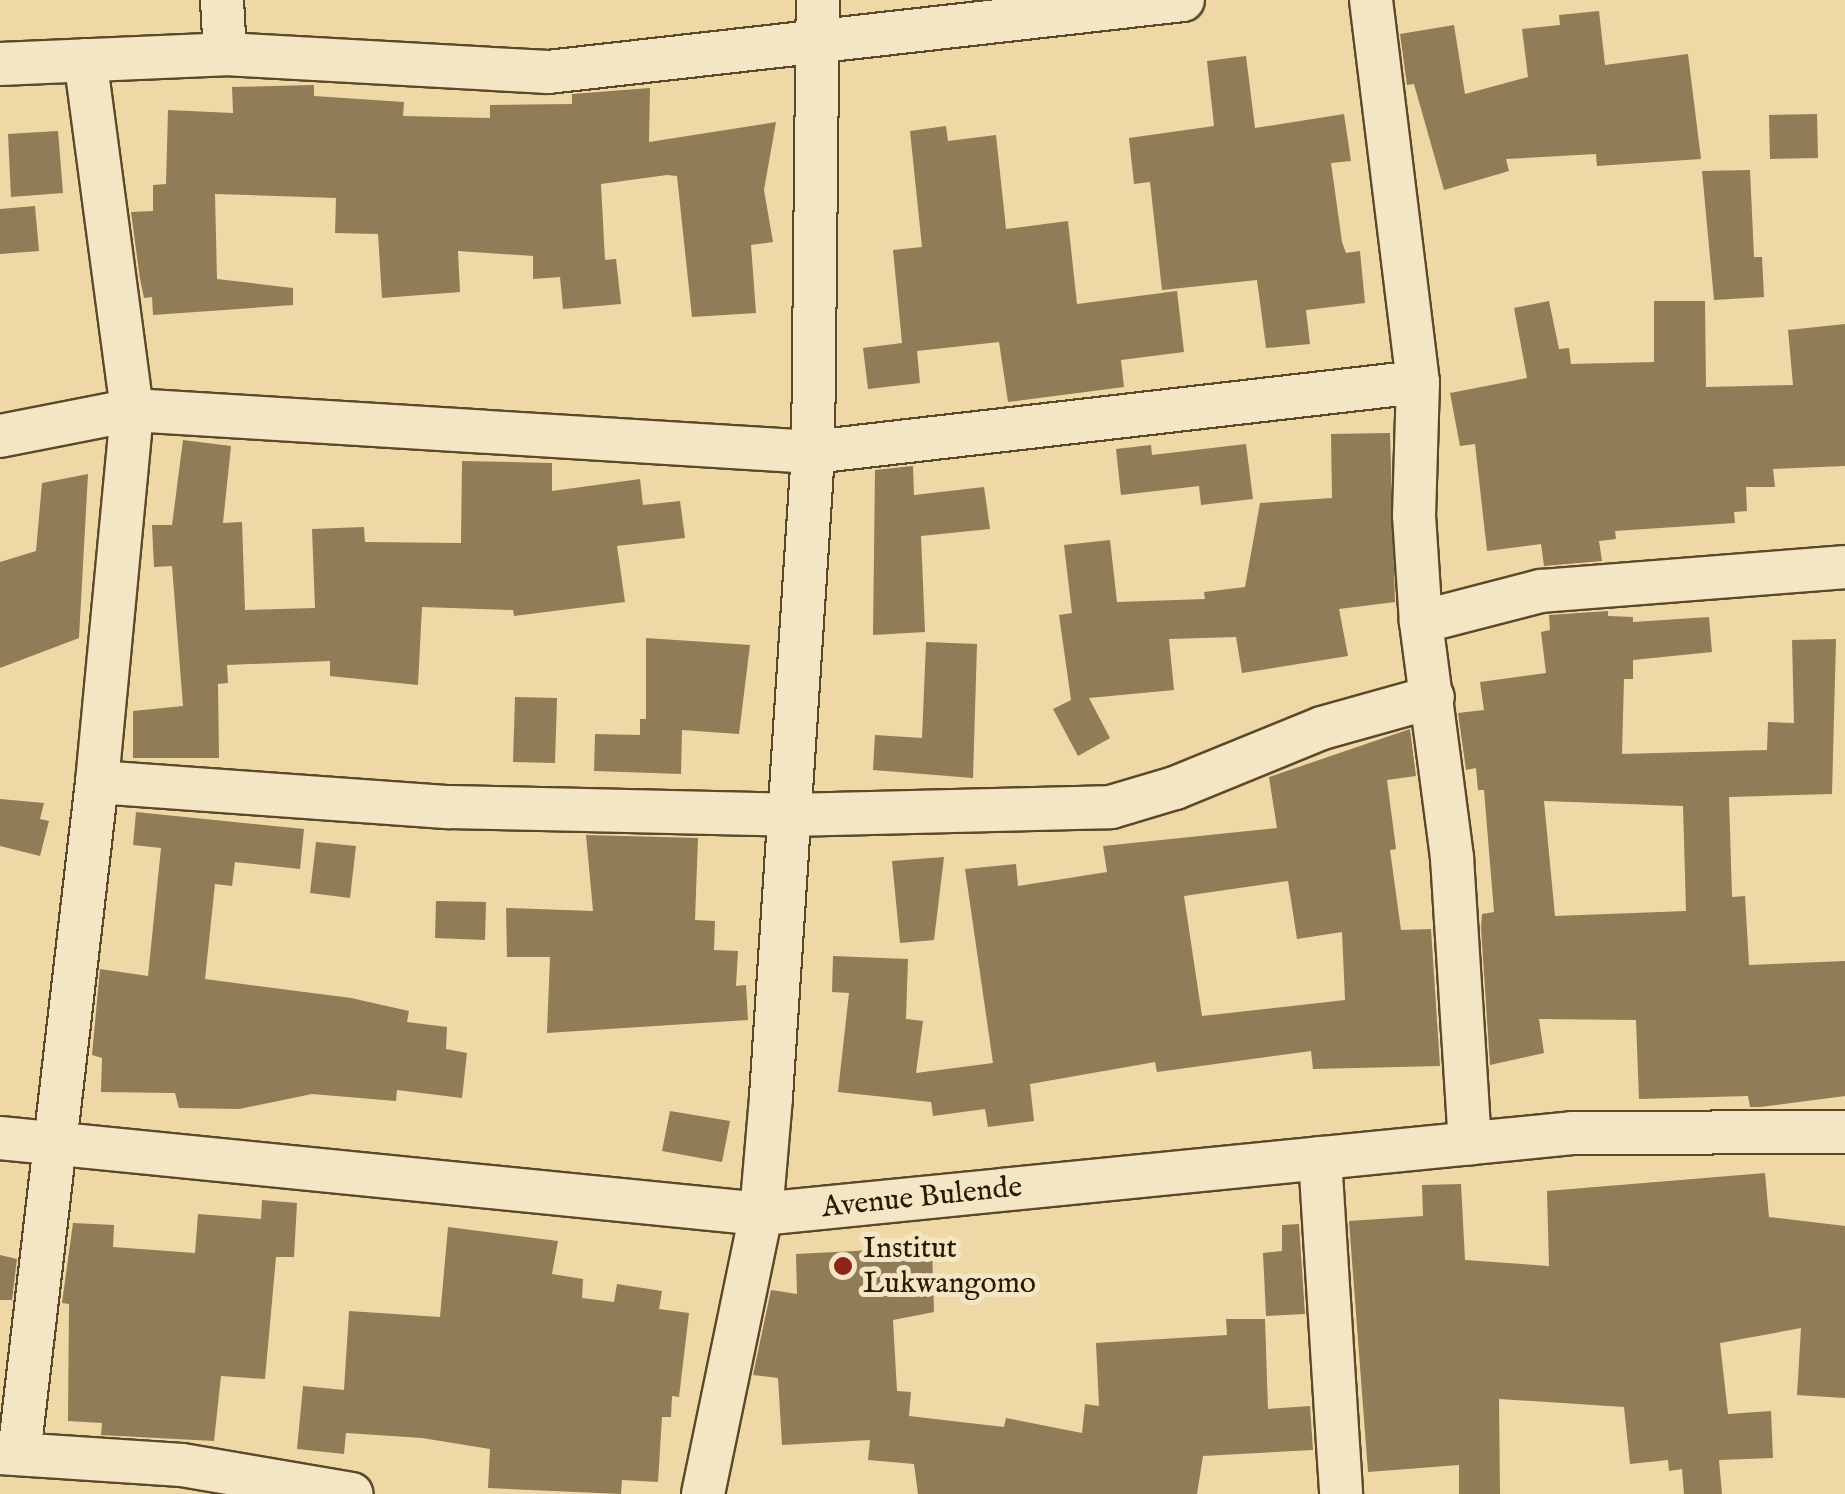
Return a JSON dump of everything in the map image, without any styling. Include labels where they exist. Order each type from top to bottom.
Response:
[{"type":"street","points":[[222,0],[226,54]]},
{"type":"street","points":[[0,64],[226,54],[548,72],[818,20],[1183,0]]},
{"type":"street","points":[[1370,0],[1418,382],[1414,515],[1421,622],[1452,858],[1470,1143]]},
{"type":"street","points":[[702,1494],[761,1214],[813,452],[818,20]]},
{"type":"street","points":[[85,60],[132,410],[97,782],[10,1454],[182,1465],[352,1494]]},
{"type":"street","points":[[0,436],[132,410],[813,452],[1418,382]]},
{"type":"street","points":[[1421,622],[1541,591],[1845,568]]},
{"type":"street","points":[[97,782],[449,807],[790,815],[1111,806],[1175,788],[1322,728],[1433,697]]},
{"type":"street","name":"Avenue Bulende","points":[[0,1138],[761,1214],[1572,1133],[1845,1132]]},
{"type":"street","points":[[1320,1158],[1342,1494]]},
{"type":"building","points":[[1599,11],[1605,65],[1688,54],[1701,159],[1597,166],[1596,154],[1506,159],[1509,171],[1444,190],[1414,84],[1407,85],[1400,34],[1454,25],[1465,94],[1528,77],[1522,29],[1560,25],[1559,15]]},
{"type":"building","points":[[1246,56],[1255,128],[1344,114],[1351,161],[1331,163],[1342,242],[1346,253],[1360,251],[1365,303],[1306,310],[1310,344],[1266,348],[1257,280],[1162,290],[1150,182],[1134,184],[1129,138],[1214,126],[1207,61]]},
{"type":"building","points":[[314,85],[314,96],[404,102],[403,116],[490,118],[490,105],[572,104],[572,94],[650,88],[649,142],[776,122],[764,190],[773,242],[751,245],[756,313],[692,317],[677,176],[667,175],[601,184],[605,260],[616,259],[621,304],[563,309],[560,277],[533,279],[533,256],[458,251],[460,292],[382,298],[378,234],[335,233],[336,198],[215,194],[217,279],[293,288],[293,305],[153,315],[152,297],[144,298],[131,212],[153,211],[153,185],[166,184],[168,110],[233,113],[232,87]]},
{"type":"building","points":[[1817,114],[1818,158],[1770,159],[1769,115]]},
{"type":"building","points":[[946,126],[948,141],[996,135],[1006,229],[1068,221],[1077,304],[1177,291],[1184,352],[1121,360],[1124,387],[1008,402],[999,342],[917,351],[920,383],[868,389],[863,348],[902,343],[893,250],[922,247],[910,131]]},
{"type":"building","points":[[58,131],[63,193],[11,197],[8,134]]},
{"type":"building","points":[[1750,170],[1754,257],[1762,257],[1764,297],[1714,300],[1702,171]]},
{"type":"building","points":[[35,206],[39,251],[0,254],[0,209]]},
{"type":"building","points":[[1549,301],[1559,349],[1569,348],[1571,364],[1654,362],[1654,301],[1705,301],[1706,387],[1793,385],[1788,330],[1845,324],[1845,466],[1773,469],[1775,487],[1746,487],[1747,511],[1734,512],[1735,523],[1615,531],[1616,539],[1599,541],[1602,561],[1544,566],[1541,544],[1487,551],[1475,444],[1460,446],[1450,393],[1527,378],[1514,308]]},
{"type":"building","points":[[1390,433],[1395,602],[1339,609],[1348,656],[1242,673],[1236,637],[1169,639],[1174,690],[1089,698],[1110,738],[1078,756],[1053,709],[1071,700],[1059,615],[1072,613],[1064,545],[1110,540],[1117,602],[1205,599],[1204,592],[1245,587],[1260,503],[1332,498],[1331,434]]},
{"type":"building","points":[[183,440],[231,446],[223,523],[242,522],[245,610],[315,608],[312,529],[364,527],[365,542],[461,543],[462,461],[552,463],[552,491],[640,479],[643,505],[680,501],[685,538],[617,546],[625,602],[514,616],[513,610],[422,607],[418,685],[330,676],[330,661],[227,665],[228,683],[218,684],[219,758],[133,758],[133,711],[183,706],[172,566],[154,567],[152,525],[172,525]]},
{"type":"building","points":[[1246,444],[1253,499],[1201,505],[1199,486],[1121,495],[1116,449],[1151,445],[1152,455]]},
{"type":"building","points":[[913,466],[914,495],[984,487],[990,529],[921,536],[925,632],[873,635],[875,470]]},
{"type":"building","points":[[88,474],[79,638],[0,668],[0,562],[36,551],[42,483]]},
{"type":"building","points":[[1608,611],[1608,616],[1633,617],[1633,622],[1709,617],[1712,652],[1633,660],[1633,679],[1624,679],[1622,754],[1767,750],[1768,722],[1794,723],[1792,640],[1836,639],[1832,794],[1729,797],[1732,897],[1745,896],[1749,965],[1845,961],[1845,1096],[1760,1107],[1750,1107],[1748,1096],[1639,1099],[1636,1020],[1539,1019],[1544,1053],[1490,1065],[1481,928],[1482,914],[1494,912],[1484,790],[1478,790],[1476,768],[1466,770],[1458,713],[1484,710],[1480,682],[1546,673],[1541,632],[1550,630],[1549,615]],"holes":[[[1544,801],[1683,806],[1686,911],[1555,916]]]},
{"type":"building","points":[[646,638],[750,645],[739,734],[682,730],[681,774],[594,771],[595,734],[640,735],[640,719],[646,719]]},
{"type":"building","points":[[926,642],[977,644],[973,778],[873,770],[875,735],[922,738]]},
{"type":"building","points":[[515,697],[557,698],[555,763],[513,762]]},
{"type":"building","points":[[1410,729],[1416,776],[1387,780],[1396,849],[1390,850],[1401,930],[1431,929],[1440,1066],[1313,1069],[1311,1051],[1157,1072],[1155,1062],[1030,1084],[1034,1121],[988,1127],[985,1109],[933,1116],[931,1102],[838,1092],[849,993],[832,992],[833,956],[908,959],[906,1019],[923,1021],[916,1073],[993,1063],[965,869],[1016,864],[1018,886],[1107,872],[1103,846],[1277,828],[1269,777]],"holes":[[[1288,881],[1297,939],[1342,932],[1345,1000],[1202,1016],[1184,896]]]},
{"type":"building","points":[[0,799],[44,803],[40,819],[49,821],[40,856],[0,846]]},
{"type":"building","points":[[136,812],[304,829],[300,869],[235,862],[232,886],[215,884],[205,979],[351,998],[409,1011],[407,1022],[447,1027],[446,1049],[467,1053],[462,1098],[397,1090],[396,1101],[312,1094],[239,1109],[179,1108],[175,1093],[101,1092],[102,1058],[92,1055],[100,969],[148,976],[161,848],[133,845]]},
{"type":"building","points":[[586,835],[698,838],[695,920],[715,921],[714,950],[738,951],[736,986],[746,985],[748,1020],[547,1033],[550,957],[507,957],[506,908],[593,911]]},
{"type":"building","points":[[316,842],[356,846],[350,898],[310,893]]},
{"type":"building","points":[[944,857],[934,940],[900,943],[892,861]]},
{"type":"building","points":[[436,901],[486,902],[485,940],[435,938]]},
{"type":"building","points":[[670,1111],[730,1121],[722,1162],[662,1151]]},
{"type":"building","points":[[1765,1173],[1769,1217],[1845,1226],[1845,1398],[1797,1395],[1801,1328],[1720,1343],[1728,1414],[1771,1411],[1773,1458],[1719,1460],[1722,1494],[1684,1494],[1682,1469],[1669,1471],[1668,1460],[1630,1464],[1624,1407],[1499,1399],[1500,1494],[1459,1494],[1459,1465],[1368,1472],[1349,1221],[1423,1216],[1422,1185],[1461,1184],[1465,1260],[1549,1266],[1547,1191]]},
{"type":"building","points":[[262,1200],[297,1203],[294,1257],[276,1257],[265,1379],[221,1376],[214,1441],[101,1435],[102,1423],[68,1421],[69,1304],[62,1303],[73,1223],[114,1225],[113,1247],[195,1253],[198,1214],[261,1219]]},
{"type":"building","points":[[1299,1224],[1305,1314],[1266,1316],[1263,1253],[1282,1251],[1282,1225]]},
{"type":"building","points":[[448,1227],[558,1241],[552,1274],[583,1279],[582,1298],[614,1302],[617,1284],[662,1291],[659,1309],[689,1313],[679,1397],[672,1396],[671,1417],[662,1417],[658,1482],[622,1480],[621,1494],[488,1488],[490,1449],[422,1438],[346,1433],[344,1454],[297,1449],[303,1386],[344,1390],[349,1311],[440,1317]]},
{"type":"building","points":[[932,1247],[934,1312],[893,1320],[897,1391],[911,1392],[909,1416],[1004,1427],[1006,1418],[1082,1433],[1085,1404],[1099,1406],[1096,1343],[1227,1335],[1226,1319],[1265,1319],[1268,1409],[1310,1406],[1313,1450],[1203,1456],[1197,1494],[918,1494],[914,1464],[868,1460],[870,1440],[782,1445],[778,1378],[753,1375],[771,1290],[797,1294],[796,1254]]},
{"type":"building","points":[[0,1255],[17,1259],[12,1300],[0,1300]]},
{"type":"place","name":"Institut Lukwangomo","points":[[843,1266]]}]
